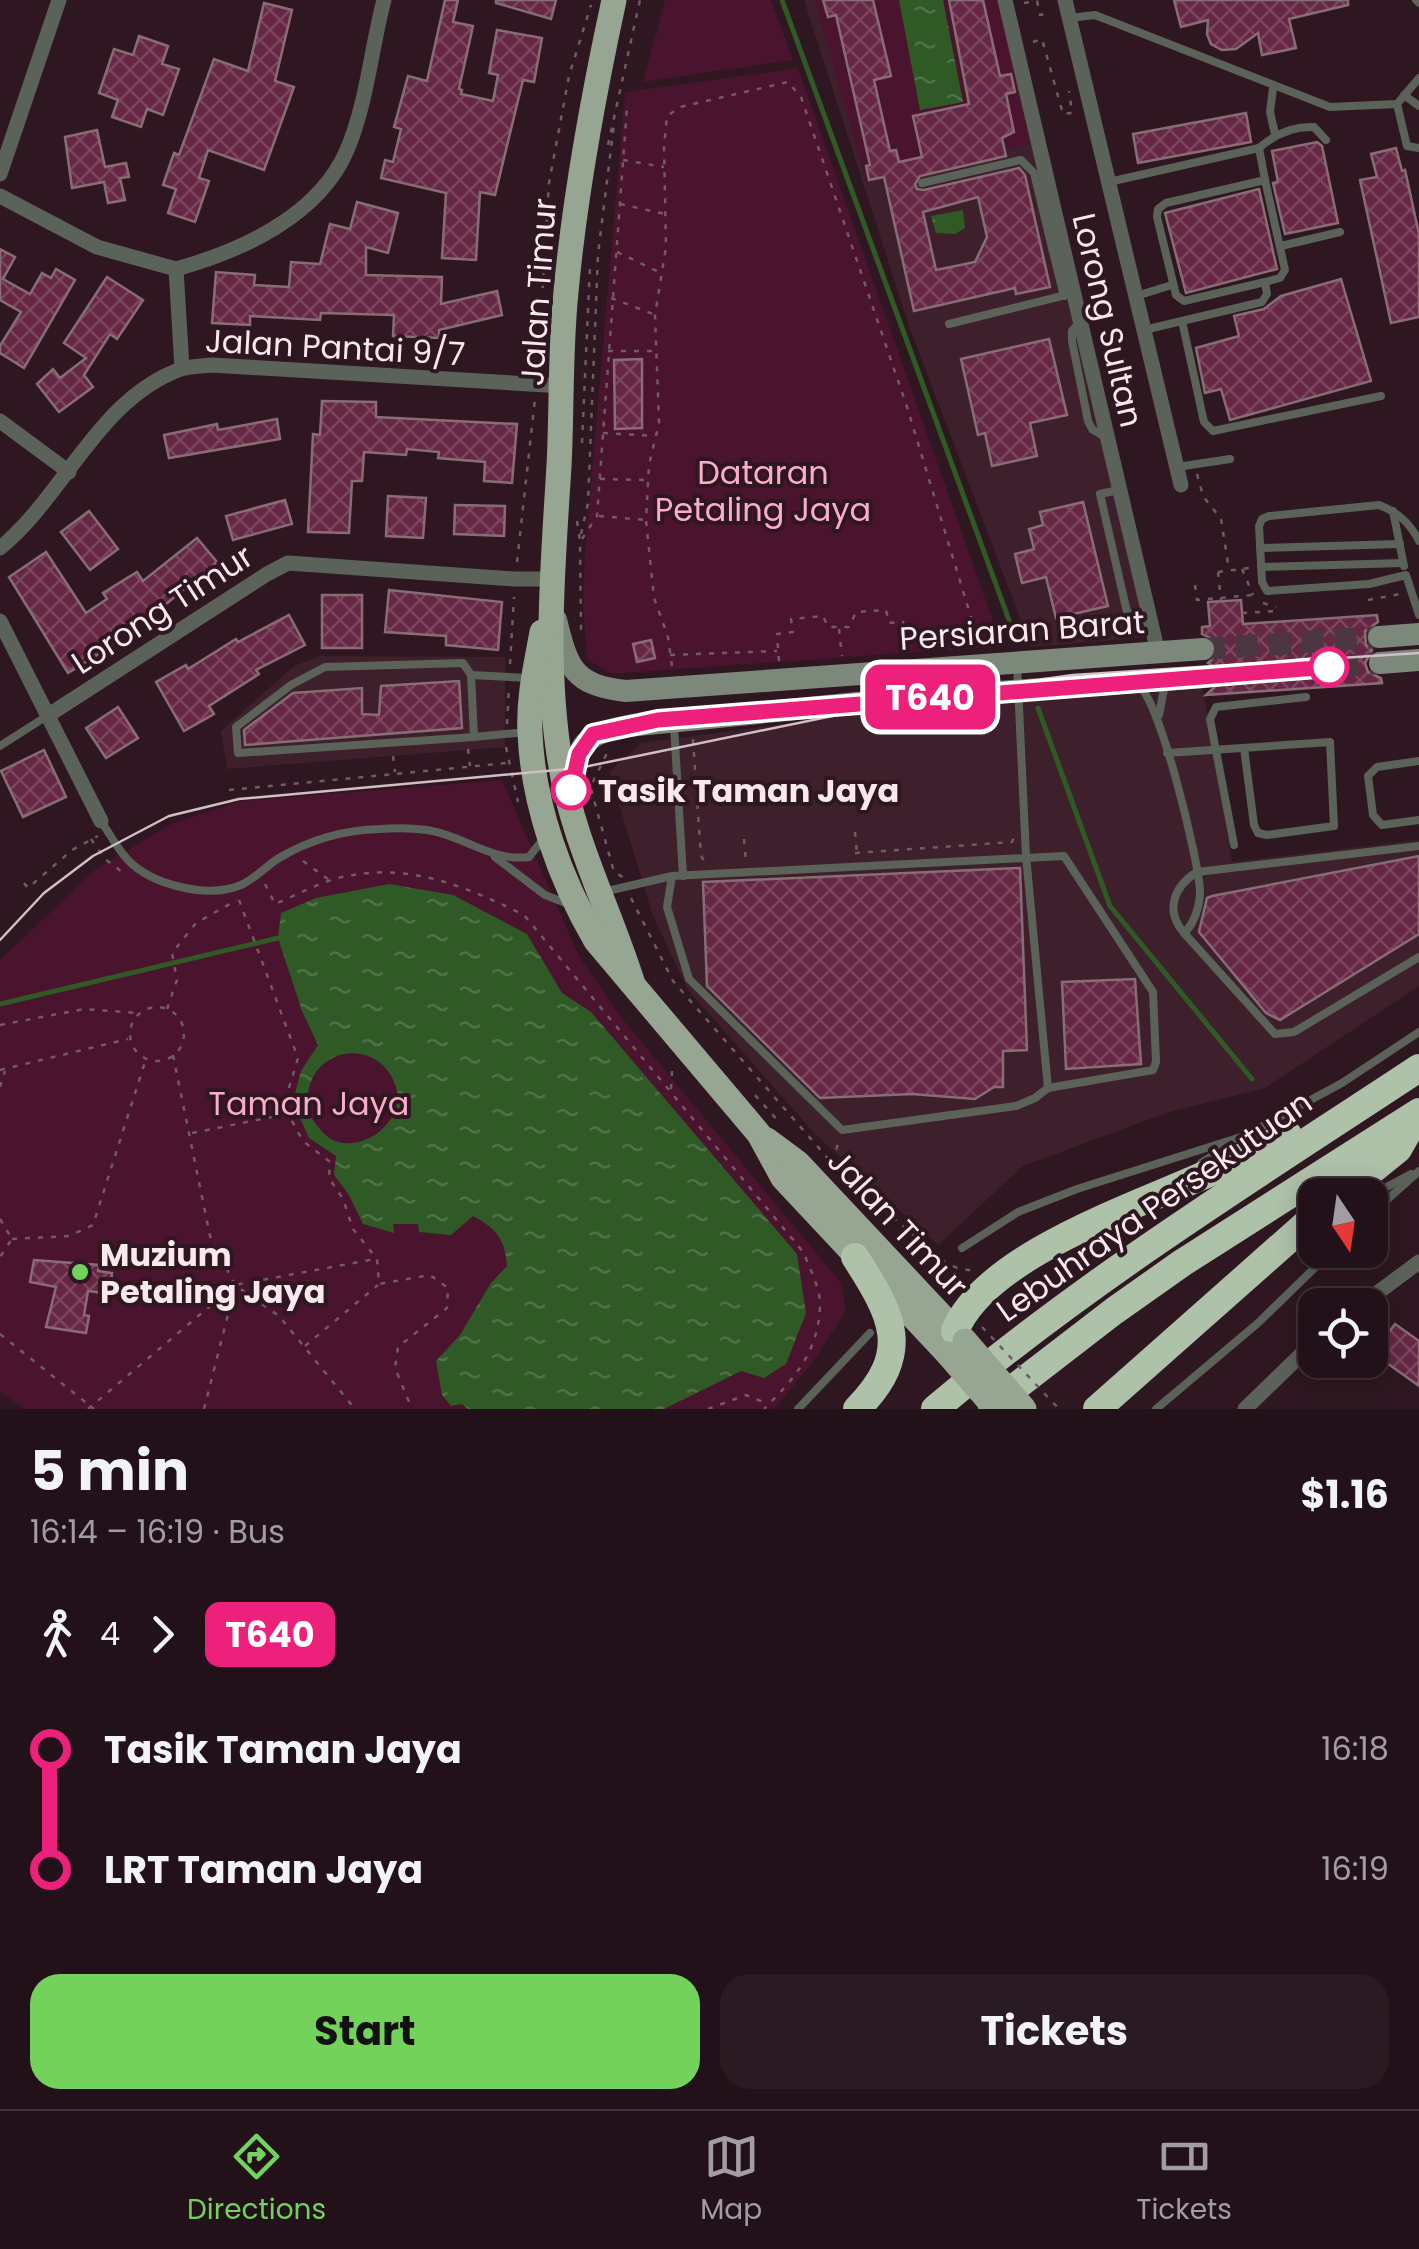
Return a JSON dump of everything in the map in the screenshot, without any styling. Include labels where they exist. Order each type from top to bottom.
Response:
[{"type":"highway","name":"Lebuhraya Persekutuan","points":[[934,1409],[1088,1288],[1232,1188],[1419,1068]]},
{"type":"highway","points":[[962,1338],[962,1313],[975,1297],[1028,1256],[1395,1084]]},
{"type":"highway","name":"Lebuhraya Persekutuan","points":[[987,1409],[1182,1263],[1419,1113]]},
{"type":"highway","points":[[1362,1178],[1398,1149],[1419,1113]]},
{"type":"highway","points":[[1097,1409],[1298,1230]]},
{"type":"highway","points":[[855,1258],[882,1300],[891,1347],[885,1373],[857,1409]]},
{"type":"main road","name":"Jalan Timur","points":[[614,0],[592,101],[572,228],[550,586],[560,764],[583,799],[600,891],[596,941],[1024,1409]]},
{"type":"main road","name":"Jalan Timur","points":[[550,586],[533,678],[530,732],[536,783],[562,873],[600,891]]},
{"type":"main road","name":"Jalan Timur","points":[[769,1128],[783,1178],[855,1258],[962,1338],[996,1409]]},
{"type":"street","points":[[0,174],[59,0]]},
{"type":"street","points":[[0,196],[97,247],[176,269],[203,262],[258,238],[306,205],[326,184],[349,146],[384,0]]},
{"type":"street","name":"Lorong Sultan","points":[[1005,0],[1057,246],[1069,295],[1080,319],[1158,653]]},
{"type":"street","name":"Lorong Sultan","points":[[1065,0],[1182,485]]},
{"type":"street","points":[[176,269],[182,368]]},
{"type":"street","name":"Jalan Pantai 9/7","points":[[0,548],[27,526],[104,426],[136,395],[182,368],[212,365],[564,386]]},
{"type":"street","points":[[0,421],[69,472]]},
{"type":"street","name":"Lorong Timur","points":[[47,716],[288,564],[516,580],[550,586]]},
{"type":"street","name":"Persiaran Barat","points":[[550,586],[566,661],[584,680],[626,691],[1203,650]]},
{"type":"street","name":"Lorong Timur","points":[[0,621],[102,824]]},
{"type":"street","points":[[1379,637],[1419,634]]},
{"type":"street","points":[[1380,663],[1419,660]]},
{"type":"street","name":"Persiaran Barat","points":[[583,799],[579,754],[593,734],[1205,677]]},
{"type":"street","points":[[1384,1288],[1419,1262]]},
{"type":"street","points":[[1252,1406],[1298,1359]]},
{"type":"lane","points":[[1069,18],[1095,15],[1273,88],[1330,107],[1398,104]]},
{"type":"lane","points":[[1419,78],[1398,104],[1407,146],[1419,148]]},
{"type":"lane","points":[[1273,88],[1270,112],[1274,134]]},
{"type":"lane","points":[[1404,95],[1419,106]]},
{"type":"lane","points":[[1109,182],[1259,148],[1274,134],[1310,126],[1326,140]]},
{"type":"lane","points":[[1259,148],[1281,246],[1284,274],[1184,301],[1172,285],[1158,208],[1266,180]]},
{"type":"lane","points":[[922,183],[1021,160],[1027,162],[1034,172],[1057,246]]},
{"type":"lane","points":[[1281,246],[1340,232]]},
{"type":"lane","points":[[1144,330],[1262,302],[1267,294],[1265,282]]},
{"type":"lane","points":[[1136,296],[1172,285]]},
{"type":"lane","points":[[949,324],[1069,295]]},
{"type":"lane","points":[[1182,321],[1204,422],[1213,431],[1381,396]]},
{"type":"lane","points":[[1177,467],[1230,459]]},
{"type":"lane","points":[[1406,575],[1369,584],[1267,592],[1262,582],[1259,526],[1269,516],[1379,505],[1407,522],[1419,540]]},
{"type":"lane","points":[[1392,510],[1419,614]]},
{"type":"lane","points":[[1260,548],[1400,544]]},
{"type":"lane","points":[[1261,567],[1403,563]]},
{"type":"lane","points":[[1016,661],[1026,856],[1048,1088]]},
{"type":"lane","points":[[471,737],[471,675],[463,663],[325,667],[291,685],[236,727],[238,753],[471,737],[530,732]]},
{"type":"lane","points":[[471,675],[533,678]]},
{"type":"lane","points":[[1159,719],[1166,681]]},
{"type":"lane","points":[[1130,682],[1148,695],[1159,719],[1194,844],[1200,893],[1192,925],[1184,933]]},
{"type":"lane","points":[[1234,846],[1210,719],[1216,706],[1306,698]]},
{"type":"lane","points":[[0,746],[47,716]]},
{"type":"lane","points":[[683,726],[683,876]]},
{"type":"lane","points":[[1166,753],[1330,742],[1334,826],[1258,833],[1244,748]]},
{"type":"lane","points":[[1419,761],[1377,767],[1368,776],[1373,816],[1382,825],[1419,820]]},
{"type":"lane","points":[[102,824],[138,868],[184,887],[214,890],[241,885],[275,860],[313,840],[378,828],[428,830],[491,854],[514,859],[529,856],[542,845],[546,818]]},
{"type":"lane","points":[[1419,846],[1197,872],[1181,882],[1174,898],[1173,916],[1275,1034],[1294,1032],[1419,957]]},
{"type":"lane","points":[[491,854],[545,895],[627,887],[672,876],[1064,856],[1154,998],[1153,1070],[1048,1088],[1016,1106],[842,1130],[689,979],[667,907],[672,876]]},
{"type":"lane","points":[[1135,1204],[1244,1136],[1342,1083],[1419,1032]]},
{"type":"lane","points":[[962,1248],[1018,1212],[1076,1189],[1244,1136]]},
{"type":"lane","points":[[1388,1186],[1419,1170]]},
{"type":"lane","points":[[1388,1198],[1419,1170]]},
{"type":"lane","points":[[1274,1250],[1298,1237]]},
{"type":"lane","points":[[1156,1409],[1258,1323],[1315,1268]]},
{"type":"lane","points":[[798,1409],[870,1333]]},
{"type":"path","points":[[598,192],[640,0]]},
{"type":"path","points":[[1024,4],[1037,1],[1040,15],[1062,12],[1062,19],[1069,18]]},
{"type":"path","points":[[1033,42],[1042,40],[1063,114],[1072,113],[1068,77]]},
{"type":"path","points":[[675,687],[668,636],[654,598],[646,520],[648,480],[657,436],[654,315],[666,247],[667,116],[680,106],[788,82],[800,97],[907,407],[987,664]]},
{"type":"path","points":[[580,539],[597,516],[627,107]]},
{"type":"path","points":[[580,539],[588,503],[598,254],[615,110]]},
{"type":"path","points":[[622,160],[664,167]]},
{"type":"path","points":[[618,204],[665,214]]},
{"type":"path","points":[[615,251],[660,272]]},
{"type":"path","points":[[581,453],[591,253]]},
{"type":"path","points":[[611,298],[654,315]]},
{"type":"path","points":[[608,351],[656,352]]},
{"type":"path","points":[[602,432],[657,436]]},
{"type":"path","points":[[600,479],[648,480]]},
{"type":"path","points":[[1208,500],[1221,519],[1229,570]]},
{"type":"path","points":[[597,516],[646,520]]},
{"type":"path","points":[[577,522],[581,648]]},
{"type":"path","points":[[1221,601],[1218,572],[1261,567]]},
{"type":"path","points":[[1195,585],[1196,600],[1252,595]]},
{"type":"path","points":[[1368,600],[1396,593],[1408,600]]},
{"type":"path","points":[[1242,613],[1274,609]]},
{"type":"path","points":[[780,668],[777,634],[792,632],[791,618],[823,616],[828,627],[839,627],[849,626],[856,612],[886,610],[889,624],[904,622],[909,659]]},
{"type":"path","points":[[839,627],[844,675]]},
{"type":"path","points":[[906,636],[974,627]]},
{"type":"path","points":[[670,656],[778,651]]},
{"type":"path","points":[[683,726],[702,858],[713,866]]},
{"type":"path","points":[[470,767],[471,737]]},
{"type":"path","points":[[610,745],[583,799],[614,872],[622,874],[673,981],[832,1163],[941,1260],[957,1268],[988,1273]]},
{"type":"path","points":[[393,754],[395,774]]},
{"type":"path","points":[[230,790],[507,762]]},
{"type":"path","points":[[24,882],[28,888],[72,850],[100,835],[102,824]]},
{"type":"path","points":[[855,832],[858,865]]},
{"type":"path","points":[[857,853],[1012,842],[1016,834]]},
{"type":"path","points":[[744,839],[746,863]]},
{"type":"path","points":[[301,860],[331,881]]},
{"type":"path","points":[[264,883],[275,904],[344,876],[390,872],[461,885],[524,915],[804,1254],[817,1286],[820,1306],[807,1362],[764,1409]]},
{"type":"path","points":[[167,1009],[177,980],[172,953],[196,923],[238,900],[298,1058],[288,1091],[288,1114],[304,1141],[330,1162],[329,1178],[343,1199],[353,1229],[376,1259],[379,1284]]},
{"type":"path","points":[[0,1025],[84,1008],[139,1013],[157,1007],[175,1014],[184,1030],[180,1048],[173,1055],[165,1060],[146,1059],[132,1047],[130,1029],[139,1013]]},
{"type":"path","points":[[0,1087],[3,1070],[130,1038]]},
{"type":"path","points":[[173,1055],[210,1236],[235,1285],[279,1316],[354,1409]]},
{"type":"path","points":[[12,1239],[69,1236],[93,1225],[146,1059]]},
{"type":"path","points":[[671,1091],[672,1070]]},
{"type":"path","points":[[754,1094],[769,1128]]},
{"type":"path","points":[[189,1134],[288,1114]]},
{"type":"path","points":[[820,1187],[842,1130]]},
{"type":"path","points":[[0,1219],[12,1239]]},
{"type":"path","points":[[0,1257],[12,1239]]},
{"type":"path","points":[[0,1334],[91,1408],[235,1285],[376,1259]]},
{"type":"path","points":[[305,1346],[379,1284],[430,1275],[448,1288],[447,1308],[398,1347],[395,1368],[412,1409]]},
{"type":"path","points":[[204,1409],[235,1285]]},
{"type":"path","points":[[962,1338],[984,1327],[1059,1409]]},
{"type":"path","points":[[708,1409],[746,1395],[769,1404]]},
{"type":"shaded area","points":[[804,0],[1000,0],[1151,637],[1031,647],[909,326]]},
{"type":"shaded area","points":[[321,656],[505,657],[505,747],[227,769],[221,731],[294,666]]},
{"type":"shaded area","points":[[1202,683],[1232,862],[1419,840],[1419,986],[1265,1088],[1169,1112],[1023,1166],[938,1245],[815,1134],[688,990],[653,916],[609,772],[641,743],[917,706]]},
{"type":"green space","points":[[665,0],[771,0],[793,60],[643,82]]},
{"type":"green space","points":[[815,0],[997,0],[1032,143],[867,183]]},
{"type":"green space","name":"Dataran Petaling Jaya","points":[[798,68],[1002,646],[611,674],[587,659],[583,606],[625,92]]},
{"type":"green space","name":"Taman Jaya","points":[[502,780],[579,956],[621,1017],[841,1283],[846,1311],[810,1366],[774,1409],[25,1409],[0,1392],[0,960],[96,869],[173,823],[242,801]]},
{"type":"water","points":[[899,0],[943,0],[963,102],[920,110]]},
{"type":"water","points":[[963,210],[965,228],[955,234],[936,233],[931,216]]},
{"type":"water","points":[[389,884],[453,895],[527,934],[562,993],[591,1012],[797,1254],[806,1313],[786,1364],[764,1378],[741,1371],[664,1409],[451,1406],[442,1395],[436,1361],[460,1335],[491,1283],[507,1266],[502,1242],[494,1230],[473,1216],[451,1235],[419,1232],[418,1224],[393,1224],[394,1233],[363,1224],[334,1175],[336,1156],[309,1138],[300,1118],[310,1116],[325,1135],[338,1142],[362,1141],[373,1136],[390,1120],[397,1099],[388,1071],[376,1060],[362,1054],[332,1058],[311,1082],[307,1102],[293,1101],[301,1071],[318,1045],[302,1011],[278,938],[281,913],[316,898]]},
{"type":"building","points":[[445,0],[458,0],[453,22],[473,26],[461,94],[493,101],[498,75],[489,73],[497,30],[542,38],[534,82],[523,80],[495,195],[480,192],[476,260],[442,258],[446,193],[381,178],[385,160],[393,162],[401,129],[394,127],[408,76],[427,81]]},
{"type":"building","points":[[496,0],[556,0],[551,19]]},
{"type":"building","points":[[823,0],[873,0],[891,76],[874,80],[890,151],[896,150],[899,162],[922,157],[913,116],[969,104],[949,0],[983,0],[1000,76],[1011,74],[1015,92],[1006,94],[1014,132],[1002,138],[1006,156],[920,176],[915,184],[917,189],[924,190],[1019,168],[1025,175],[1050,287],[1016,294],[1015,288],[914,311],[884,177],[869,180],[866,166],[870,165],[836,15],[828,17]],"holes":[[[978,197],[987,237],[975,262],[936,270],[923,212]]]},
{"type":"building","points":[[1174,0],[1348,0],[1348,5],[1289,19],[1296,48],[1262,55],[1258,33],[1236,49],[1222,50],[1211,44],[1208,20],[1181,27]]},
{"type":"building","points":[[264,3],[292,10],[275,81],[294,87],[264,170],[208,150],[199,178],[209,181],[195,222],[168,213],[176,189],[163,185],[174,153],[179,155],[214,59],[248,71]]},
{"type":"building","points":[[139,36],[168,46],[162,64],[179,69],[163,115],[147,109],[141,127],[112,117],[118,100],[99,93],[114,49],[133,55]]},
{"type":"building","points":[[1246,113],[1251,142],[1138,163],[1133,134]]},
{"type":"building","points":[[97,130],[105,167],[126,163],[129,177],[120,178],[125,200],[108,203],[104,182],[72,188],[65,137]]},
{"type":"building","points":[[1317,142],[1322,146],[1338,223],[1285,234],[1273,183],[1278,182],[1272,151]]},
{"type":"building","points":[[1396,148],[1402,171],[1405,170],[1419,234],[1419,317],[1391,323],[1360,180],[1377,177],[1371,154]]},
{"type":"building","points":[[1259,189],[1277,269],[1186,293],[1165,213]]},
{"type":"building","points":[[357,202],[398,213],[388,253],[366,247],[366,275],[442,277],[441,304],[497,291],[502,315],[439,330],[439,338],[393,336],[394,315],[321,313],[320,320],[250,316],[250,325],[212,323],[216,272],[255,275],[254,285],[289,287],[291,262],[320,264],[330,224],[350,229]]},
{"type":"building","points":[[0,249],[15,257],[3,279],[30,294],[42,273],[51,278],[56,269],[75,280],[24,368],[0,353],[0,346],[21,312],[0,300]]},
{"type":"building","points":[[107,277],[143,300],[117,339],[110,334],[84,375],[93,387],[59,412],[37,384],[53,369],[60,378],[86,358],[64,343]]},
{"type":"building","points":[[1341,279],[1371,381],[1230,420],[1221,389],[1205,393],[1196,348],[1239,336],[1234,316],[1264,309],[1281,296]]},
{"type":"building","points":[[1049,339],[1067,415],[1030,423],[1037,456],[992,466],[985,433],[978,435],[961,359]]},
{"type":"building","points":[[642,359],[642,428],[615,429],[614,360]]},
{"type":"building","points":[[322,401],[376,402],[376,417],[517,424],[512,483],[484,481],[485,462],[438,458],[439,452],[364,452],[362,481],[352,481],[349,533],[308,532],[313,434],[320,435]]},
{"type":"building","points":[[277,419],[280,439],[169,458],[164,435],[217,424],[218,430]]},
{"type":"building","points":[[388,496],[426,498],[423,538],[386,536]]},
{"type":"building","points":[[285,500],[292,524],[233,540],[226,516]]},
{"type":"building","points":[[1083,502],[1108,606],[1056,618],[1046,577],[1022,583],[1015,554],[1034,549],[1029,529],[1043,525],[1040,512]]},
{"type":"building","points":[[455,505],[505,506],[504,536],[454,534]]},
{"type":"building","points":[[89,511],[118,549],[90,570],[61,532]]},
{"type":"building","points":[[197,538],[217,562],[160,609],[110,640],[113,645],[68,673],[9,577],[46,552],[86,613],[107,599],[103,593],[137,572],[143,581]]},
{"type":"building","points":[[389,590],[502,602],[498,650],[446,645],[446,636],[385,632]]},
{"type":"building","points":[[322,595],[362,595],[362,648],[322,648]]},
{"type":"building","points":[[1241,600],[1243,624],[1377,615],[1378,622],[1365,631],[1366,645],[1372,650],[1365,663],[1368,672],[1381,678],[1382,683],[1206,695],[1220,677],[1217,668],[1208,663],[1217,655],[1216,641],[1202,634],[1202,627],[1210,626],[1208,602]]},
{"type":"building","points":[[289,615],[305,645],[256,670],[259,674],[209,706],[214,714],[184,731],[156,682]]},
{"type":"building","points":[[651,640],[655,658],[637,662],[633,644]]},
{"type":"building","points":[[459,681],[462,728],[245,745],[244,730],[293,693],[362,688],[362,714],[379,715],[381,686]]},
{"type":"building","points":[[118,707],[138,738],[106,758],[86,728]]},
{"type":"building","points":[[44,750],[66,797],[23,817],[1,771]]},
{"type":"building","points":[[1419,856],[1419,934],[1280,1020],[1266,1013],[1199,932],[1207,898],[1212,896]]},
{"type":"building","points":[[1020,868],[1027,1050],[1003,1051],[1003,1087],[994,1087],[975,1099],[912,1094],[820,1098],[707,986],[703,882]]},
{"type":"building","points":[[1135,979],[1141,1064],[1066,1069],[1062,982]]},
{"type":"building","name":"Muzium Petaling Jaya","points":[[34,1260],[99,1265],[98,1271],[112,1273],[110,1294],[88,1291],[86,1333],[46,1327],[56,1287],[30,1282]]},
{"type":"building","points":[[1395,1324],[1419,1341],[1419,1386],[1388,1364],[1388,1333]]},
{"type":"waterway","points":[[782,0],[1013,631]]},
{"type":"waterway","points":[[1038,708],[1110,906],[1252,1079]]},
{"type":"waterway","points":[[0,1004],[278,938]]},
{"type":"tunnel","points":[[1203,649],[1379,637]]},
{"type":"tunnel","points":[[1205,677],[1380,663]]},
{"type":"tram line","points":[[0,940],[44,893],[93,856],[169,816],[239,799],[579,768],[949,692],[1073,675],[1419,653]]},
{"type":"bus line","name":"T640","points":[[571,790],[579,754],[593,734],[658,720],[1329,667]]},
{"type":"place","name":"Tasik Taman Jaya","points":[[571,790]]},
{"type":"place","name":"Muzium Petaling Jaya","points":[[80,1272]]}]
